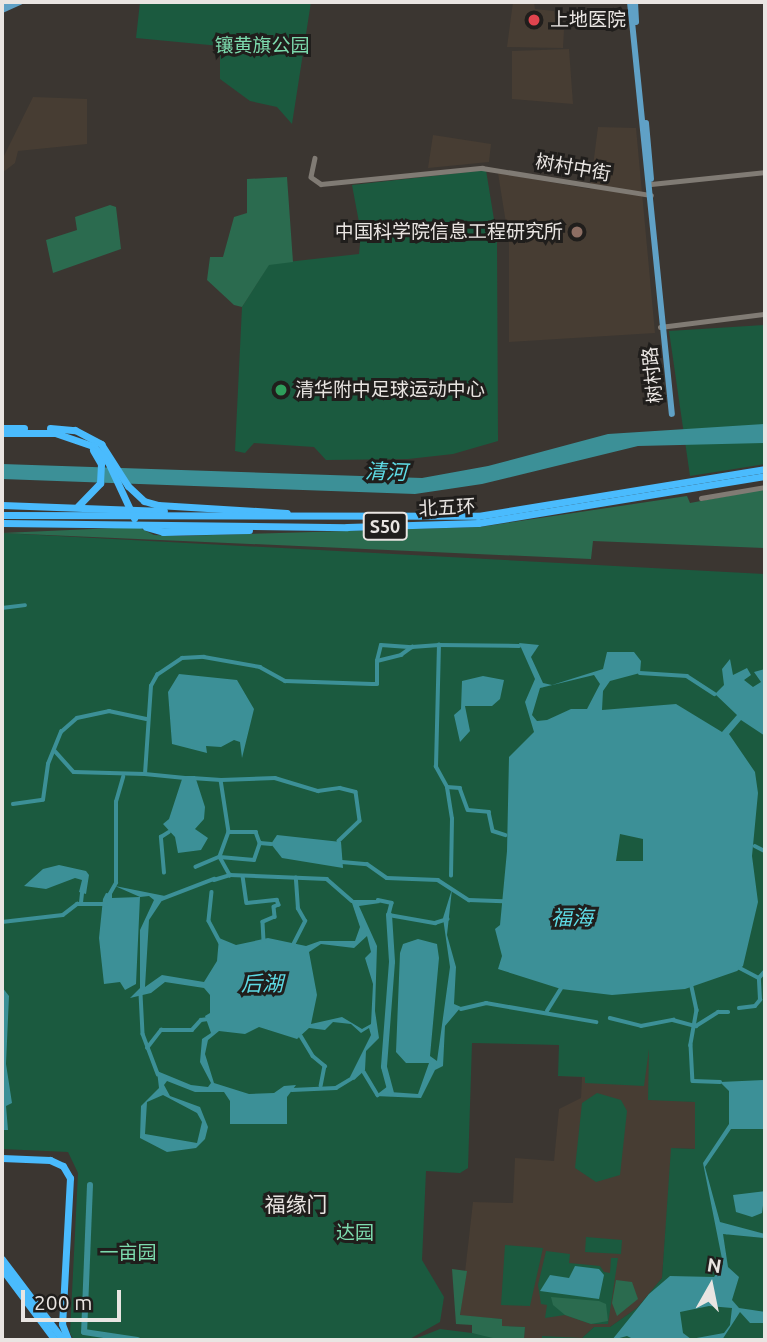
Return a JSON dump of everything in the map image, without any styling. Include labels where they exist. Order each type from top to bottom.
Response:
[{"type":"highway","points":[[2,430],[55,433],[79,438],[102,454],[122,502],[143,525],[163,532],[347,523]]},
{"type":"highway","points":[[2,430],[75,430],[101,444],[128,486],[144,501],[158,506],[347,523]]},
{"type":"highway","points":[[2,510],[62,510],[87,501],[96,493],[102,474],[96,454],[79,438]]},
{"type":"highway","name":"北五环","points":[[2,510],[242,516],[347,523],[478,516],[765,469]]},
{"type":"highway","name":"北五环","points":[[2,524],[478,523],[765,476]]},
{"type":"highway","points":[[2,1158],[50,1160],[69,1174],[72,1185],[62,1324],[66,1340]]},
{"type":"highway","points":[[2,1259],[66,1340]]},
{"type":"highway","points":[[2,1269],[55,1340]]},
{"type":"main road","points":[[2,4],[7,2]]},
{"type":"main road","points":[[2,10],[20,2]]},
{"type":"main road","name":"树村路","points":[[633,2],[650,195]]},
{"type":"main road","name":"树村路","points":[[633,2],[672,414],[662,327]]},
{"type":"street","name":"树村中街","points":[[315,158],[311,177],[321,184],[489,169],[650,195]]},
{"type":"street","points":[[651,184],[765,172]]},
{"type":"street","points":[[662,327],[765,314]]},
{"type":"street","points":[[701,498],[765,487]]},
{"type":"shaded area","name":"上地医院","points":[[513,2],[534,2],[535,9],[554,11],[556,30],[564,30],[563,48],[507,47]]},
{"type":"shaded area","points":[[569,49],[573,104],[512,99],[512,51]]},
{"type":"shaded area","points":[[33,97],[87,99],[87,144],[18,151],[15,163],[2,173],[2,160]]},
{"type":"shaded area","name":"中国科学院信息工程研究所","points":[[598,127],[636,128],[655,333],[509,342],[509,242],[498,173],[590,189]]},
{"type":"shaded area","points":[[433,135],[491,144],[489,162],[428,168]]},
{"type":"shaded area","points":[[649,1049],[685,1101],[695,1102],[695,1149],[672,1148],[662,1278],[637,1308],[610,1327],[594,1327],[582,1338],[524,1340],[525,1327],[501,1326],[502,1319],[460,1316],[473,1202],[513,1203],[515,1158],[554,1161],[559,1109],[581,1098],[582,1077],[558,1076]]},
{"type":"green space","name":"镶黄旗公园","points":[[140,2],[311,2],[292,124],[277,107],[250,101],[220,79],[220,46],[136,38]]},
{"type":"green space","points":[[486,170],[497,238],[498,441],[453,454],[408,459],[326,460],[314,447],[254,443],[245,453],[235,451],[242,307],[269,264],[359,254],[361,233],[352,185]]},
{"type":"green space","points":[[287,177],[293,262],[269,265],[242,307],[234,305],[207,280],[210,257],[223,257],[234,217],[247,213],[247,179]]},
{"type":"green space","points":[[110,205],[116,207],[121,249],[53,273],[46,240],[77,230],[75,217]]},
{"type":"green space","points":[[765,325],[765,464],[690,476],[669,331]]},
{"type":"green space","points":[[765,489],[765,548],[593,541],[591,559],[2,533],[138,527],[154,535],[179,536],[480,527],[687,496],[690,503]]},
{"type":"green space","points":[[2,533],[765,574],[765,1340],[542,1340],[542,1336],[582,1338],[594,1327],[610,1327],[637,1308],[662,1278],[671,1148],[695,1149],[695,1102],[648,1100],[649,1049],[644,1086],[585,1083],[585,1077],[558,1076],[559,1045],[472,1043],[468,1168],[460,1173],[426,1171],[422,1260],[444,1297],[440,1322],[408,1340],[74,1340],[70,1333],[78,1173],[68,1152],[2,1149]]},
{"type":"green space","points":[[597,1093],[621,1100],[627,1111],[620,1175],[596,1182],[575,1168],[582,1103]]},
{"type":"green space","points":[[586,1237],[622,1240],[621,1254],[585,1252]]},
{"type":"green space","points":[[505,1245],[543,1248],[530,1306],[501,1305]]},
{"type":"green space","points":[[546,1251],[570,1254],[569,1263],[600,1266],[604,1272],[610,1273],[611,1258],[618,1258],[608,1324],[591,1324],[565,1315],[545,1318],[547,1305],[541,1304],[538,1285]]},
{"type":"green space","points":[[452,1269],[467,1271],[460,1315],[502,1319],[502,1326],[525,1327],[524,1340],[501,1340],[472,1333],[472,1325],[456,1324]]},
{"type":"green space","points":[[616,1280],[632,1282],[638,1299],[617,1316],[612,1303]]},
{"type":"green space","points":[[551,1297],[599,1301],[606,1304],[608,1321],[591,1324],[565,1315],[553,1305]]},
{"type":"green space","points":[[440,1329],[496,1336],[501,1340],[412,1340]]},
{"type":"water","points":[[765,424],[765,443],[638,446],[482,484],[415,494],[2,479],[2,464],[422,478],[488,466],[608,434]]},
{"type":"water","name":"福海","points":[[519,643],[539,645],[531,657],[543,683],[552,685],[603,669],[607,652],[634,652],[641,661],[640,673],[610,681],[603,691],[602,710],[676,704],[722,732],[737,715],[715,694],[724,685],[722,669],[730,659],[733,675],[747,668],[751,675],[744,680],[753,687],[761,682],[754,672],[765,669],[765,736],[741,720],[729,734],[755,772],[758,793],[752,856],[758,902],[743,966],[737,971],[685,989],[612,995],[561,989],[498,969],[502,956],[495,929],[500,925],[507,851],[509,757],[534,732],[525,702],[535,679]],"holes":[[[594,675],[600,684],[587,709],[571,709],[547,720],[537,721],[532,715],[540,688]],[[620,834],[643,839],[643,861],[616,861]]]},
{"type":"water","points":[[179,674],[237,680],[254,709],[242,758],[240,742],[234,740],[221,747],[206,746],[207,753],[172,744],[168,692]]},
{"type":"water","points":[[483,676],[504,680],[500,699],[492,706],[465,706],[470,731],[460,742],[454,715],[461,709],[462,681]]},
{"type":"water","points":[[183,776],[195,776],[205,807],[204,819],[195,829],[208,838],[201,850],[178,853],[175,837],[163,824],[169,819]]},
{"type":"water","points":[[277,835],[341,842],[343,868],[282,858],[271,844]]},
{"type":"water","points":[[59,865],[86,871],[89,875],[86,894],[79,892],[82,880],[75,878],[46,889],[24,886],[43,869]]},
{"type":"water","name":"后湖","points":[[115,886],[165,896],[149,920],[145,987],[162,975],[204,982],[217,961],[219,938],[236,945],[268,938],[306,946],[320,941],[355,941],[360,927],[351,900],[378,900],[380,903],[359,906],[377,946],[375,1011],[379,1038],[366,1051],[365,1070],[354,1080],[350,1077],[371,1035],[369,1028],[361,1033],[351,1024],[333,1022],[325,1030],[309,1028],[297,1039],[259,1027],[245,1034],[219,1031],[208,1040],[205,1054],[214,1083],[249,1094],[274,1093],[284,1086],[296,1085],[287,1097],[287,1124],[230,1124],[230,1101],[224,1092],[195,1092],[167,1081],[164,1085],[170,1096],[200,1107],[208,1127],[205,1139],[196,1148],[167,1152],[140,1138],[141,1106],[159,1088],[157,1071],[191,1085],[208,1087],[211,1083],[200,1062],[202,1039],[211,1033],[205,1016],[210,1013],[210,995],[204,988],[165,982],[151,993],[130,998],[140,988],[140,930],[154,900],[149,896],[140,897]],"holes":[[[367,936],[371,952],[365,958],[373,984],[371,1024],[362,1029],[342,1017],[311,1024],[317,995],[309,952],[321,944],[354,948]],[[163,1095],[197,1113],[202,1122],[197,1143],[145,1134],[147,1102]]]},
{"type":"water","points":[[452,889],[447,935],[456,967],[454,1004],[461,1007],[445,1026],[443,1066],[435,1070],[421,1098],[375,1096],[388,1086],[390,1092],[418,1094],[429,1063],[406,1063],[396,1052],[400,953],[403,944],[418,939],[437,944],[439,958],[430,1056],[437,1061],[450,967],[443,918]]},
{"type":"water","points":[[106,893],[112,894],[112,898],[140,897],[136,984],[125,990],[120,982],[104,984],[99,938],[103,899]]},
{"type":"water","points":[[2,987],[9,996],[6,1064],[12,1103],[6,1106],[8,1130],[2,1130]]},
{"type":"water","points":[[765,1080],[765,1129],[731,1129],[705,1167],[720,1222],[765,1234],[765,1238],[723,1234],[728,1267],[739,1277],[732,1300],[739,1308],[765,1312],[765,1323],[750,1323],[740,1312],[722,1340],[635,1340],[627,1336],[612,1340],[649,1294],[670,1276],[714,1277],[723,1264],[703,1163],[729,1124],[729,1091],[720,1082]],"holes":[[[709,1306],[732,1308],[730,1325],[724,1333],[691,1339],[683,1333],[680,1312]]]},
{"type":"water","points":[[765,1191],[762,1213],[752,1217],[736,1212],[733,1195]]},
{"type":"water","points":[[575,1266],[599,1269],[604,1275],[599,1299],[540,1291],[550,1275],[569,1278]]},
{"type":"waterway","points":[[2,608],[25,605]]},
{"type":"waterway","points":[[377,661],[381,645],[412,647]]},
{"type":"waterway","points":[[55,751],[74,772],[145,774],[151,686],[157,675],[182,658],[204,657],[260,667],[285,681],[377,684],[377,661],[401,655],[412,647],[439,645]]},
{"type":"waterway","points":[[451,876],[452,819],[447,787],[436,767],[439,645],[519,646]]},
{"type":"waterway","points":[[640,673],[687,676],[715,694]]},
{"type":"waterway","points":[[13,804],[43,800],[48,764],[61,732],[77,718],[109,711],[146,719]]},
{"type":"waterway","points":[[145,774],[185,778]]},
{"type":"waterway","points":[[108,897],[116,883],[116,802],[123,777]]},
{"type":"waterway","points":[[192,778],[221,780],[229,832],[220,857],[196,867]]},
{"type":"waterway","points":[[221,780],[275,778],[318,791],[340,788],[356,792],[360,821],[339,841]]},
{"type":"waterway","points":[[447,787],[460,788],[468,810],[489,812],[493,831],[505,835]]},
{"type":"waterway","points":[[2,798],[2,805]]},
{"type":"waterway","points":[[164,873],[161,837],[169,832]]},
{"type":"waterway","points":[[229,832],[256,832],[260,843],[271,844]]},
{"type":"waterway","points":[[220,857],[254,860],[260,843]]},
{"type":"waterway","points":[[755,846],[765,851]]},
{"type":"waterway","points":[[220,857],[230,875],[327,879],[352,901]]},
{"type":"waterway","points":[[342,862],[367,864],[387,878],[438,880],[469,900],[503,901]]},
{"type":"waterway","points":[[214,880],[230,875]]},
{"type":"waterway","points":[[243,876],[247,903],[277,900],[279,905],[274,907],[275,917],[263,922],[264,940]]},
{"type":"waterway","points":[[292,947],[305,921],[298,909],[296,878]]},
{"type":"waterway","points":[[162,899],[214,879]]},
{"type":"waterway","points":[[212,892],[209,921],[220,942]]},
{"type":"waterway","points":[[81,903],[82,893]]},
{"type":"waterway","points":[[378,900],[392,903],[389,915],[435,923],[447,919]]},
{"type":"waterway","points":[[2,922],[63,915],[77,904],[106,904]]},
{"type":"waterway","points":[[389,915],[392,962],[384,1067],[391,1093]]},
{"type":"waterway","points":[[740,968],[759,978]]},
{"type":"waterway","points":[[739,1008],[755,1006],[760,1000],[759,978],[765,971]]},
{"type":"waterway","points":[[692,987],[697,1010],[691,1045],[693,1081],[720,1082]]},
{"type":"waterway","points":[[547,1011],[561,989]]},
{"type":"waterway","points":[[141,994],[143,1034],[158,1074]]},
{"type":"waterway","points":[[461,1009],[486,1003],[596,1022]]},
{"type":"waterway","points":[[610,1018],[641,1026],[673,1020],[696,1026],[718,1012],[728,1012]]},
{"type":"waterway","points":[[147,1048],[161,1030],[192,1030],[201,1020],[208,1019]]},
{"type":"waterway","points":[[301,1036],[313,1056],[325,1066],[321,1086]]},
{"type":"waterway","points":[[364,1072],[378,1095]]},
{"type":"waterway","points":[[292,1090],[336,1088],[354,1077]]},
{"type":"waterway","points":[[90,1185],[84,1332],[137,1340]]},
{"type":"place","name":"上地医院","points":[[534,20]]},
{"type":"place","name":"中国科学院信息工程研究所","points":[[577,232]]},
{"type":"place","name":"清华附中足球运动中心","points":[[281,390]]},
{"type":"district","name":"福缘门","points":[[296,1204]]},
{"type":"water label","name":"清河","points":[[386,471]]},
{"type":"park label","name":"达园","points":[[355,1233]]},
{"type":"park label","name":"一亩园","points":[[128,1253]]}]
